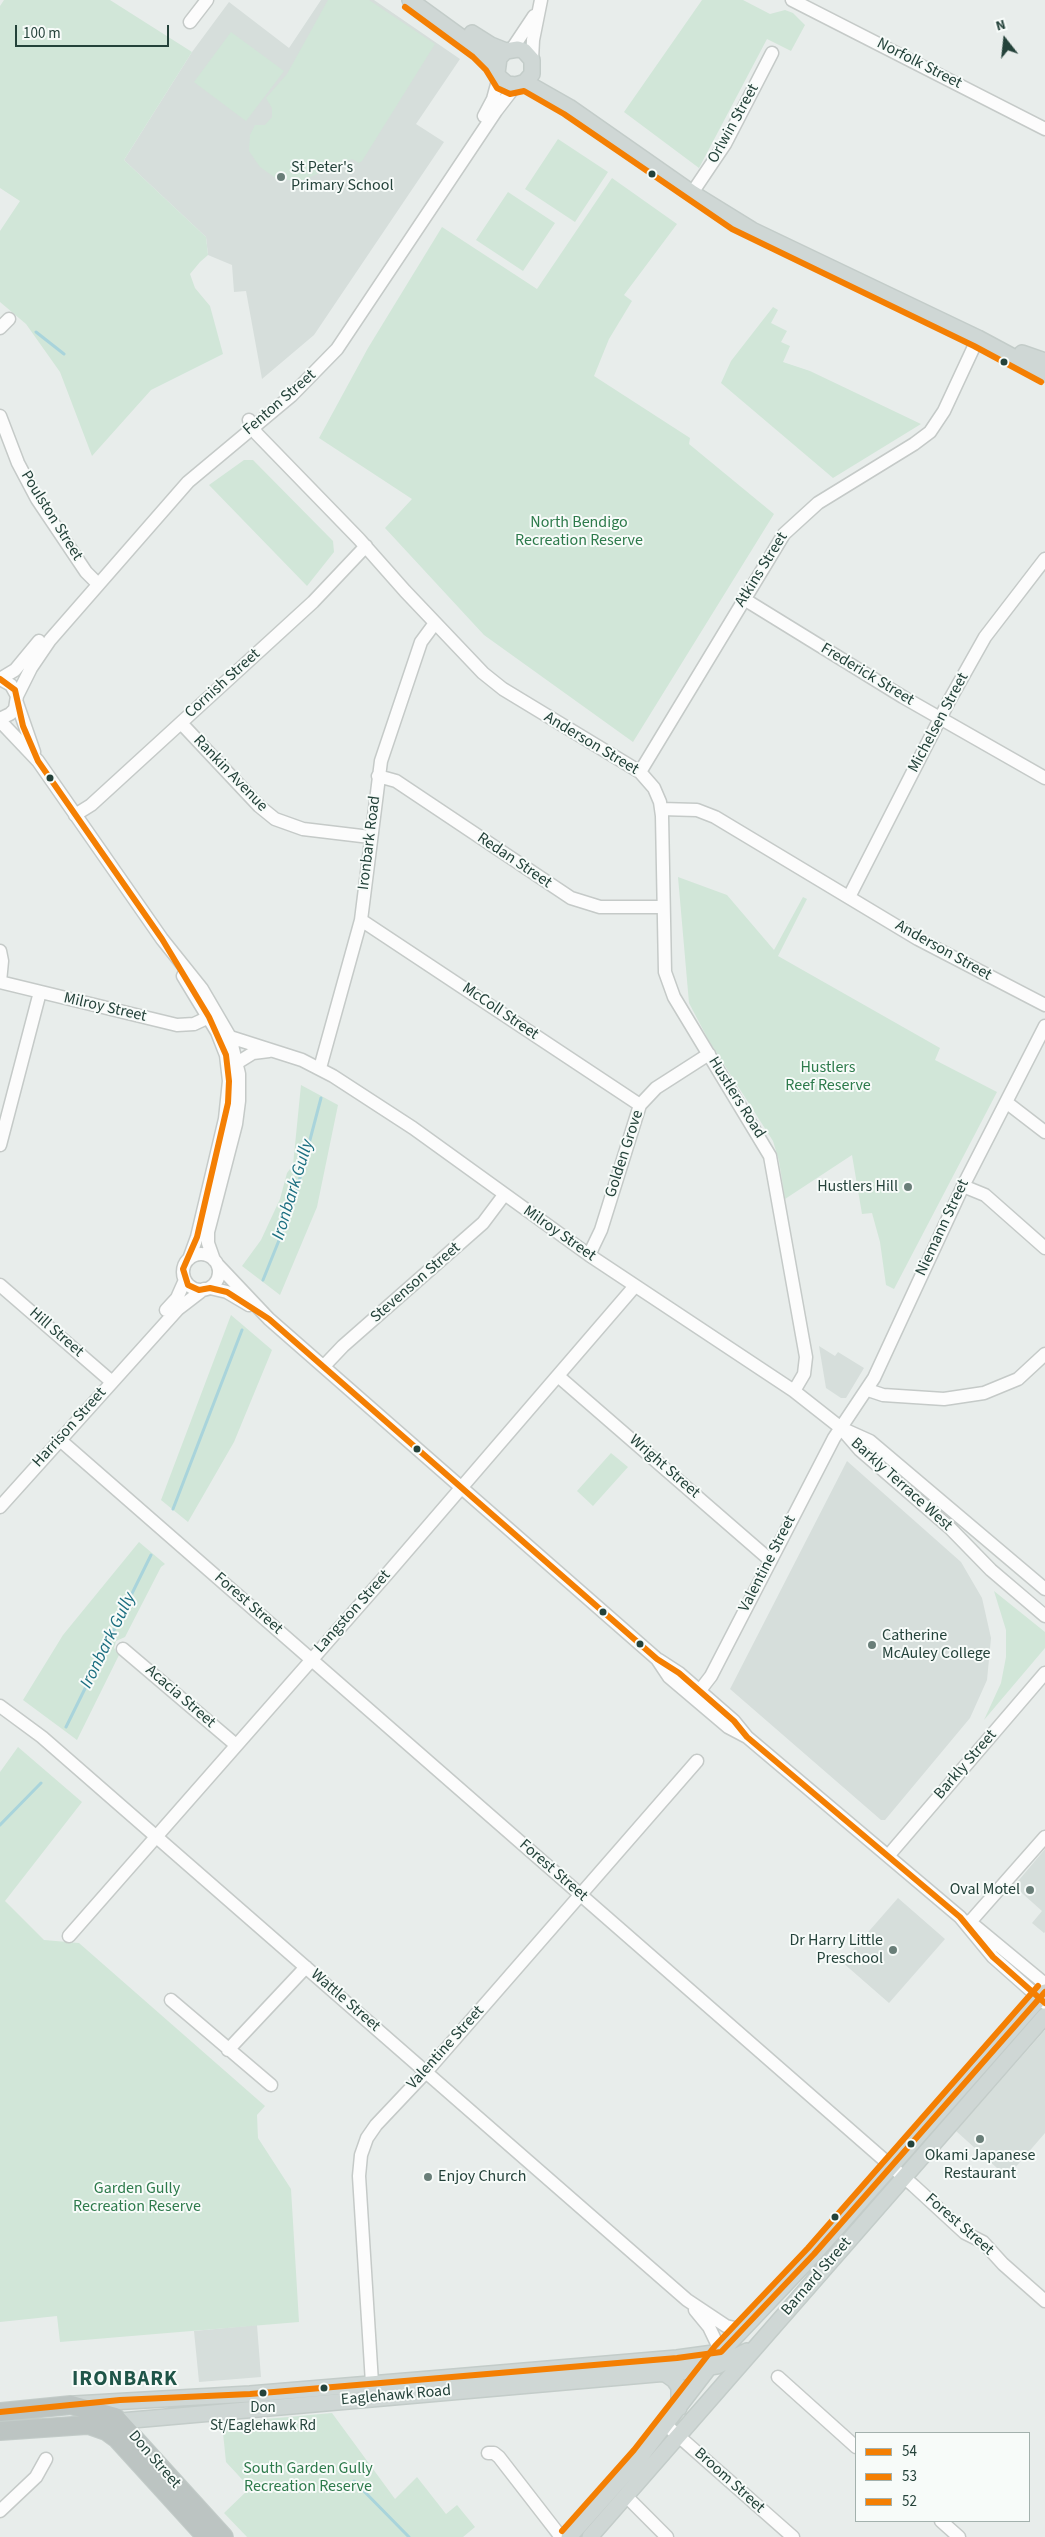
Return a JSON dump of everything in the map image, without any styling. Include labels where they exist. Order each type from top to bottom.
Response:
[{"type":"highway","name":"Eaglehawk Road","points":[[0,2412],[71,2404]]},
{"type":"highway","name":"Don Street","points":[[71,2404],[107,2413],[121,2421],[157,2465],[224,2537]]},
{"type":"highway","name":"Eaglehawk Road","points":[[0,2431],[121,2421]]},
{"type":"highway","name":"Don Street","points":[[89,2425],[117,2439],[206,2537]]},
{"type":"main road","points":[[410,0],[479,50],[507,84],[521,84],[570,107],[692,193],[764,237],[978,338],[1045,374]]},
{"type":"main road","points":[[426,0],[484,41],[509,50],[524,51],[570,107]]},
{"type":"main road","points":[[498,75],[499,58],[509,50]]},
{"type":"main road","points":[[521,84],[532,74],[532,62]]},
{"type":"main road","points":[[978,338],[1045,362]]},
{"type":"main road","name":"Barnard Street","points":[[569,2537],[666,2425],[721,2352],[814,2254],[1044,1994]]},
{"type":"main road","name":"Barnard Street","points":[[590,2537],[1045,2016]]},
{"type":"main road","name":"Eaglehawk Road","points":[[71,2404],[156,2398],[373,2391],[664,2373],[710,2368],[732,2360],[757,2345]]},
{"type":"main road","name":"Eaglehawk Road","points":[[121,2421],[721,2352]]},
{"type":"main road","points":[[664,2373],[674,2380],[679,2387],[679,2408]]},
{"type":"main road","points":[[156,2398],[158,2406],[168,2417]]},
{"type":"street","points":[[190,22],[208,0]]},
{"type":"street","name":"Norfolk Street","points":[[792,0],[1045,129]]},
{"type":"street","points":[[509,50],[540,4]]},
{"type":"street","points":[[532,62],[533,40],[540,4]]},
{"type":"street","name":"Orlwin Street","points":[[692,193],[729,137],[772,53]]},
{"type":"street","name":"Fenton Street","points":[[0,680],[15,670],[26,659],[188,482],[299,379],[335,339],[487,110],[498,86],[498,75]]},
{"type":"street","name":"Fenton Street","points":[[251,423],[308,381],[337,349],[496,111],[521,84]]},
{"type":"street","name":"Atkins Street","points":[[640,772],[772,551],[796,520],[818,503],[914,444],[930,432],[944,411],[978,338]]},
{"type":"street","name":"Poulston Street","points":[[0,416],[18,463],[37,499],[95,582]]},
{"type":"street","name":"Anderson Street","points":[[251,423],[483,673],[503,689],[640,772],[654,788],[661,809],[686,808],[706,813],[934,947],[1045,1005]]},
{"type":"street","name":"Cornish Street","points":[[75,815],[91,805],[313,602],[366,546]]},
{"type":"street","name":"Michelsen Street","points":[[849,897],[940,719],[985,637],[1045,559]]},
{"type":"street","name":"Fenton Street","points":[[0,720],[10,714],[42,650],[95,582]]},
{"type":"street","name":"Frederick Street","points":[[744,599],[940,719],[1045,778]]},
{"type":"street","name":"Ironbark Road","points":[[320,1068],[361,920],[381,761],[421,642],[435,623]]},
{"type":"street","points":[[0,680],[11,685],[38,761]]},
{"type":"street","points":[[0,720],[38,761],[162,939],[202,989],[230,1037],[239,1089],[237,1118],[208,1232],[208,1243],[216,1262],[217,1280],[207,1288]]},
{"type":"street","name":"Rankin Avenue","points":[[181,722],[258,806],[275,819],[303,829],[370,837]]},
{"type":"street","name":"Redan Street","points":[[378,776],[396,782],[571,898],[600,907],[663,907]]},
{"type":"street","name":"Hustlers Road","points":[[661,809],[664,958],[669,984],[674,998],[770,1156],[806,1357],[804,1374],[794,1391]]},
{"type":"street","name":"McColl Street","points":[[361,920],[640,1105]]},
{"type":"street","points":[[162,939],[233,1057],[226,1120],[198,1237],[183,1269],[185,1280],[193,1288],[207,1288],[239,1298],[270,1319]]},
{"type":"street","points":[[0,951],[2,962],[0,982]]},
{"type":"street","name":"Milroy Street","points":[[0,982],[177,1025],[194,1024],[209,1017]]},
{"type":"street","points":[[0,1145],[40,992]]},
{"type":"street","name":"Niemann Street","points":[[841,1428],[868,1390],[963,1186],[1045,1026]]},
{"type":"street","name":"Milroy Street","points":[[230,1037],[320,1068],[413,1128],[589,1255],[794,1391],[841,1428]]},
{"type":"street","points":[[233,1057],[271,1051]]},
{"type":"street","name":"Golden Grove","points":[[589,1255],[601,1230],[640,1105],[656,1088],[709,1054]]},
{"type":"street","points":[[1006,1102],[1045,1132]]},
{"type":"street","points":[[963,1186],[985,1195],[1045,1248]]},
{"type":"street","name":"Stevenson Street","points":[[324,1366],[343,1346],[483,1223],[504,1195]]},
{"type":"street","points":[[188,1259],[204,1254],[216,1262],[270,1319],[657,1659],[670,1676],[697,1694],[734,1731],[747,1737],[965,1920],[993,1957],[1044,1994]]},
{"type":"street","name":"Harrison Street","points":[[140,1349],[161,1316],[177,1298],[185,1280]]},
{"type":"street","name":"Hill Street","points":[[0,1284],[112,1382]]},
{"type":"street","name":"Langston Street","points":[[69,1936],[462,1487],[635,1286]]},
{"type":"street","name":"Harrison Street","points":[[0,1507],[140,1349],[178,1309],[207,1288]]},
{"type":"street","points":[[868,1390],[882,1395],[944,1399],[984,1393],[1018,1379],[1045,1354]]},
{"type":"street","name":"Wright Street","points":[[558,1376],[770,1560]]},
{"type":"street","name":"Valentine Street","points":[[697,1694],[711,1676],[770,1560],[841,1428]]},
{"type":"street","name":"Barkly Terrace West","points":[[841,1428],[870,1441],[1045,1589]]},
{"type":"street","name":"Barkly Terrace West","points":[[841,1428],[860,1450],[950,1528],[992,1570],[1045,1616]]},
{"type":"street","name":"Forest Street","points":[[60,1440],[965,2233],[983,2242],[1003,2264],[1045,2301]]},
{"type":"street","name":"Acacia Street","points":[[124,1648],[236,1745]]},
{"type":"street","name":"Barkly Street","points":[[888,1856],[1045,1673]]},
{"type":"street","name":"Wattle Street","points":[[0,1706],[42,1737],[687,2300],[726,2326],[743,2330]]},
{"type":"street","name":"Valentine Street","points":[[373,2391],[359,2164],[369,2134],[426,2072],[697,1761]]},
{"type":"street","points":[[965,1920],[1045,1837]]},
{"type":"street","points":[[228,2050],[306,1967]]},
{"type":"street","points":[[171,2000],[270,2085]]},
{"type":"street","name":"Wattle Street","points":[[687,2300],[709,2327],[721,2352]]},
{"type":"street","points":[[778,2377],[855,2446]]},
{"type":"street","name":"Broom Street","points":[[666,2425],[793,2537]]},
{"type":"street","points":[[488,2453],[494,2453],[498,2457],[561,2537]]},
{"type":"street","points":[[0,2511],[36,2477],[46,2458]]},
{"type":"street","points":[[626,2496],[667,2537]]},
{"type":"street","points":[[942,2522],[959,2537]]},
{"type":"shaded area","name":"St Peter's Primary School","points":[[321,0],[374,0],[460,59],[416,124],[444,142],[314,335],[262,379],[246,291],[234,292],[232,265],[208,255],[206,237],[124,160],[192,52],[229,2],[289,48]]},
{"type":"shaded area","points":[[819,1346],[835,1356],[838,1352],[864,1368],[846,1398],[841,1398],[826,1388]]},
{"type":"shaded area","name":"Catherine McAuley College","points":[[847,1461],[961,1562],[982,1598],[991,1638],[987,1680],[970,1718],[885,1820],[881,1820],[730,1689]]},
{"type":"shaded area","name":"Oval Motel","points":[[1045,1849],[1044,1933],[1032,1923],[1042,1911],[1014,1886]]},
{"type":"shaded area","name":"Dr Harry Little Preschool","points":[[898,1898],[945,1939],[889,2003],[842,1962]]},
{"type":"shaded area","points":[[1045,2030],[1045,2133],[1007,2177],[956,2131]]},
{"type":"shaded area","points":[[257,2325],[261,2377],[199,2382],[194,2331]]},
{"type":"green space","points":[[4,0],[110,0],[192,52],[124,160],[206,237],[208,255],[190,274],[195,288],[210,306],[223,354],[151,390],[92,456],[60,372],[26,324],[0,302],[0,231],[20,201],[0,188],[0,6]]},
{"type":"green space","points":[[328,0],[369,0],[435,44],[362,161],[359,163],[352,159],[301,181],[277,179],[260,167],[249,151],[250,135],[255,125],[265,125],[272,117],[272,108],[266,98],[287,74]]},
{"type":"green space","points":[[702,0],[743,0],[770,14],[785,10],[793,13],[805,25],[791,51],[767,39],[699,168],[624,112]]},
{"type":"green space","points":[[231,32],[284,71],[246,121],[194,82]]},
{"type":"green space","points":[[558,139],[608,172],[575,222],[525,189]]},
{"type":"green space","name":"North Bendigo Recreation Reserve","points":[[612,178],[677,224],[624,295],[632,301],[609,339],[594,376],[690,438],[689,444],[774,514],[633,742],[484,635],[385,528],[412,499],[319,438],[368,348],[442,227],[537,289]]},
{"type":"green space","points":[[508,192],[555,223],[523,271],[476,240]]},
{"type":"green space","points":[[773,307],[778,310],[771,323],[787,331],[781,342],[790,346],[783,362],[810,371],[921,424],[833,478],[721,383],[731,361]]},
{"type":"green space","points":[[244,460],[253,460],[333,541],[334,552],[307,586],[209,485]]},
{"type":"green space","name":"Hustlers Reef Reserve","points":[[678,877],[727,895],[774,950],[803,897],[807,899],[778,956],[940,1048],[935,1060],[997,1092],[894,1289],[886,1285],[880,1242],[872,1213],[862,1214],[852,1155],[785,1199],[779,1161],[773,1141],[709,1041],[689,1003]]},
{"type":"green space","points":[[301,1085],[338,1105],[317,1207],[280,1295],[242,1266],[261,1240],[280,1199],[287,1173],[293,1165]]},
{"type":"green space","points":[[231,1315],[272,1350],[234,1442],[188,1522],[161,1500]]},
{"type":"green space","points":[[611,1453],[628,1467],[593,1506],[577,1491]]},
{"type":"green space","points":[[139,1542],[165,1564],[161,1567],[125,1637],[116,1641],[114,1648],[119,1655],[77,1740],[23,1700],[63,1635]]},
{"type":"green space","points":[[994,1591],[1045,1632],[1045,1648],[984,1720],[1001,1683],[1006,1657],[1006,1630]]},
{"type":"green space","name":"Garden Gully Recreation Reserve","points":[[18,1747],[82,1802],[5,1901],[44,1940],[79,1943],[265,2106],[257,2115],[258,2138],[291,2189],[299,2322],[60,2342],[57,2316],[0,2322],[0,1772]]},
{"type":"green space","name":"South Garden Gully Recreation Reserve","points":[[332,2413],[395,2499],[417,2477],[446,2514],[457,2505],[475,2527],[463,2537],[247,2537],[224,2513],[250,2488],[226,2462],[222,2423]]},
{"type":"waterway","points":[[36,332],[64,354]]},
{"type":"waterway","name":"Ironbark Gully","points":[[263,1280],[292,1208],[321,1098]]},
{"type":"waterway","name":"Ironbark Gully","points":[[173,1509],[242,1330]]},
{"type":"waterway","name":"Ironbark Gully","points":[[66,1727],[151,1555]]},
{"type":"waterway","name":"Ironbark Gully","points":[[0,1825],[41,1783]]},
{"type":"waterway","points":[[354,2481],[409,2537]]},
{"type":"transit line","name":"52","points":[[405,7],[473,57],[486,70],[497,88],[510,94],[524,91],[564,114],[732,229],[974,346],[1041,382]]},
{"type":"transit line","name":"54","points":[[0,679],[15,690],[23,726],[38,761],[162,939],[209,1017],[226,1055],[229,1081],[228,1103],[197,1237],[183,1269],[188,1285],[199,1290],[210,1288],[227,1292],[269,1319],[657,1659],[679,1673],[734,1721],[747,1737],[960,1917],[993,1957],[1045,2003]]},
{"type":"transit line","points":[[562,2531],[634,2450],[715,2346],[808,2248],[1038,1986]]},
{"type":"transit line","name":"53","points":[[0,2412],[120,2400],[250,2394],[677,2358],[721,2352],[814,2254],[1045,1992]]},
{"type":"place","name":"St Peter's Primary School","points":[[281,177]]},
{"type":"place","name":"Hustlers Hill","points":[[908,1187]]},
{"type":"place","name":"Catherine McAuley College","points":[[872,1645]]},
{"type":"place","name":"Oval Motel","points":[[1030,1890]]},
{"type":"place","name":"Dr Harry Little Preschool","points":[[893,1950]]},
{"type":"place","name":"Okami Japanese Restaurant","points":[[980,2139]]},
{"type":"place","name":"Enjoy Church","points":[[428,2177]]},
{"type":"place","name":"Don St/Eaglehawk Rd","points":[[263,2393]]},
{"type":"district","name":"IRONBARK","points":[[125,2380]]}]
